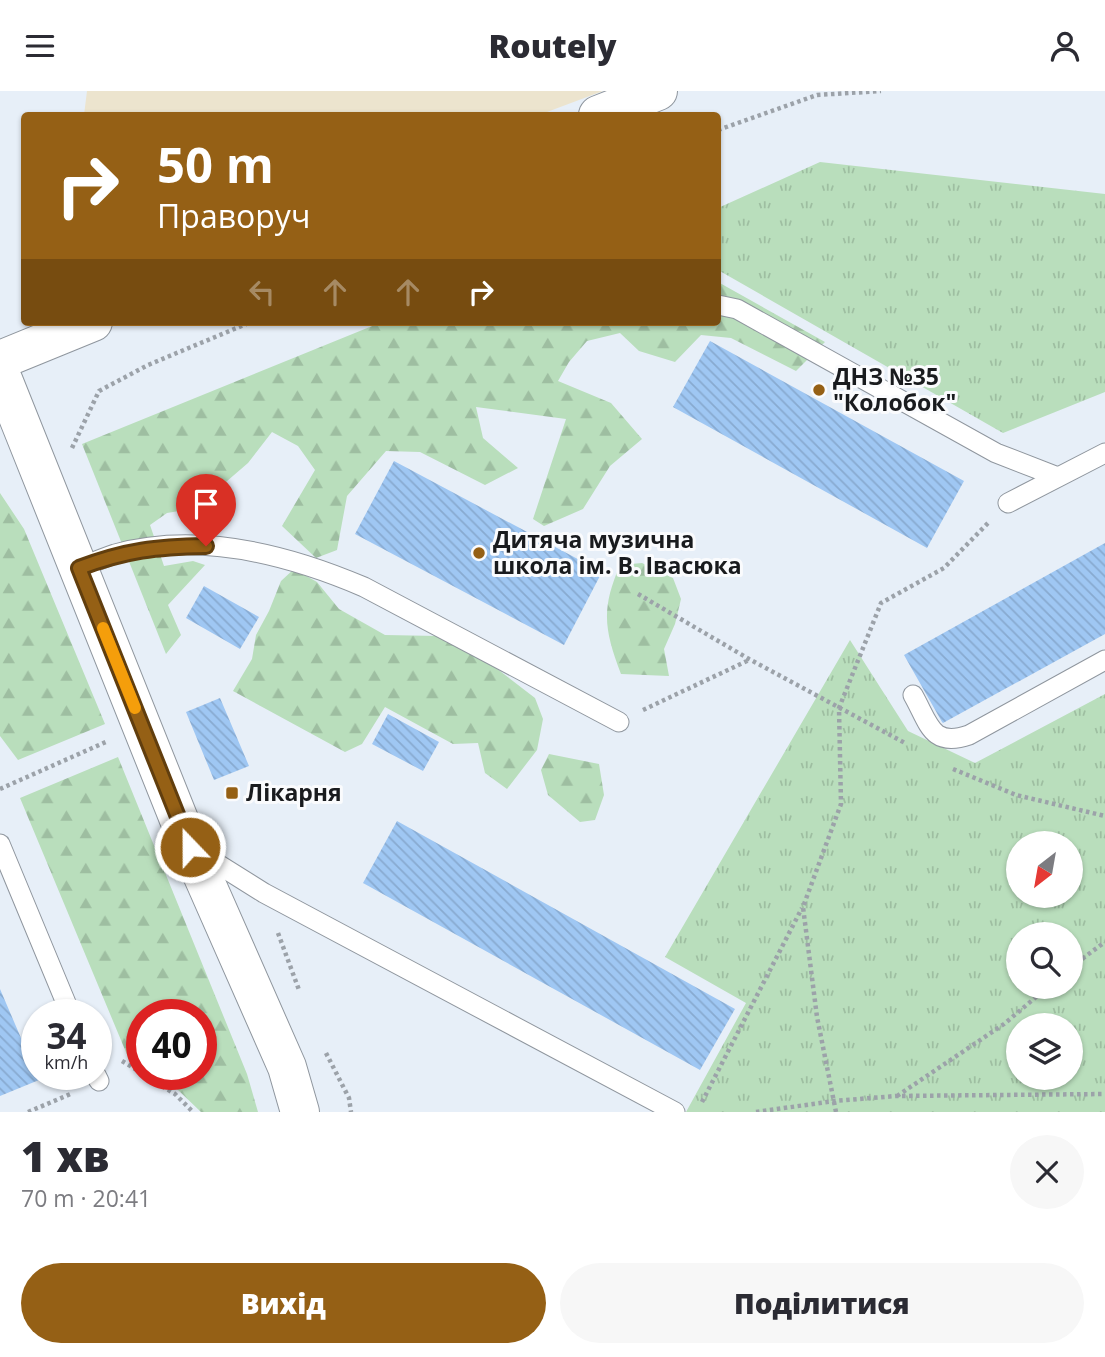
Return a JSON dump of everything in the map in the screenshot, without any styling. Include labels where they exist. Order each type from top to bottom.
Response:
[{"type":"street","points":[[606,112],[658,91]]},
{"type":"street","points":[[0,360],[83,326]]},
{"type":"street","points":[[0,372],[190,847],[287,1067],[300,1112]]},
{"type":"lane","points":[[721,306],[737,309],[996,453],[1058,477]]},
{"type":"lane","points":[[1008,503],[1105,453]]},
{"type":"lane","points":[[79,568],[115,554],[156,547],[206,546],[266,553],[321,569],[364,587],[619,722]]},
{"type":"lane","points":[[913,695],[936,734],[944,739],[955,740],[969,735],[1105,660]]},
{"type":"lane","points":[[0,844],[64,999]]},
{"type":"lane","points":[[190,847],[264,893],[675,1112]]},
{"type":"path","points":[[721,129],[817,95],[881,91]]},
{"type":"path","points":[[72,449],[99,391],[148,365],[241,326]]},
{"type":"path","points":[[696,1112],[803,907],[841,804],[839,708],[881,603],[944,568],[1008,503]]},
{"type":"path","points":[[638,593],[749,659],[909,745]]},
{"type":"path","points":[[619,722],[749,659]]},
{"type":"path","points":[[0,789],[111,740]]},
{"type":"path","points":[[943,764],[1016,795],[1105,816]]},
{"type":"path","points":[[264,893],[300,992]]},
{"type":"path","points":[[803,907],[817,1017],[836,1112]]},
{"type":"path","points":[[1083,958],[1105,942]]},
{"type":"path","points":[[897,1096],[1004,1024],[1034,999]]},
{"type":"path","points":[[326,1052],[349,1098],[351,1112]]},
{"type":"path","points":[[28,1112],[73,1090]]},
{"type":"path","points":[[168,1090],[192,1112]]},
{"type":"path","points":[[756,1112],[834,1101],[897,1096],[1105,1094]]},
{"type":"shaded area","points":[[87,91],[603,91],[547,112],[84,112]]},
{"type":"green space","points":[[820,162],[1105,194],[1105,392],[1003,433],[721,272],[721,207]]},
{"type":"green space","points":[[721,284],[825,342],[796,371],[731,338],[701,335],[675,362],[639,351],[620,333],[587,341],[569,362],[558,381],[611,403],[642,439],[610,466],[583,509],[544,526],[533,519],[566,419],[476,407],[483,438],[518,468],[485,485],[420,452],[386,451],[347,496],[337,550],[316,558],[282,526],[315,470],[298,446],[272,432],[248,463],[212,494],[191,509],[167,513],[150,525],[164,566],[193,561],[205,565],[168,605],[181,635],[166,654],[82,444],[372,326],[721,326]]},
{"type":"green space","points":[[0,493],[24,529],[105,724],[18,760],[0,736]]},
{"type":"green space","points":[[642,563],[673,578],[681,599],[675,624],[664,649],[669,676],[621,674],[611,644],[607,607],[614,580],[620,565]]},
{"type":"green space","points":[[294,569],[317,582],[339,609],[385,635],[438,636],[491,664],[535,698],[543,719],[537,750],[507,789],[485,773],[478,743],[453,744],[385,707],[362,744],[345,752],[233,691],[252,659],[256,635],[281,581]]},
{"type":"green space","points":[[850,640],[908,731],[975,763],[1105,694],[1105,1112],[686,1112],[746,1003],[665,957]]},
{"type":"green space","points":[[549,754],[599,764],[604,795],[595,820],[580,822],[548,795],[541,770]]},
{"type":"green space","points":[[118,757],[216,999],[126,999],[126,1052],[112,1019],[112,999],[104,999],[20,798]]},
{"type":"green space","points":[[217,1000],[247,1074],[258,1112],[201,1112],[178,1090],[217,1090]]},
{"type":"building","points":[[710,341],[964,481],[927,548],[673,407]]},
{"type":"building","name":"Дитяча музична школа ім. В. Івасюка","points":[[394,461],[602,572],[564,645],[355,534]]},
{"type":"building","points":[[1105,543],[1105,634],[943,723],[904,655]]},
{"type":"building","points":[[204,586],[259,617],[240,649],[186,618]]},
{"type":"building","points":[[220,698],[249,766],[214,780],[186,712]]},
{"type":"building","points":[[388,714],[439,742],[423,771],[372,744]]},
{"type":"building","points":[[397,821],[735,1009],[700,1070],[363,883]]},
{"type":"building","points":[[0,989],[21,1038],[21,1087],[0,1096]]},
{"type":"slow traffic","points":[[103,628],[135,708]]},
{"type":"place","name":"ДНЗ №35 \"Колобок\"","points":[[819,390]]},
{"type":"place","name":"Дитяча музична школа ім. В. Івасюка","points":[[479,553]]},
{"type":"place","name":"Лікарня","points":[[232,793]]},
{"type":"route","points":[[190,847],[79,568],[115,554],[156,547],[206,546]]}]
